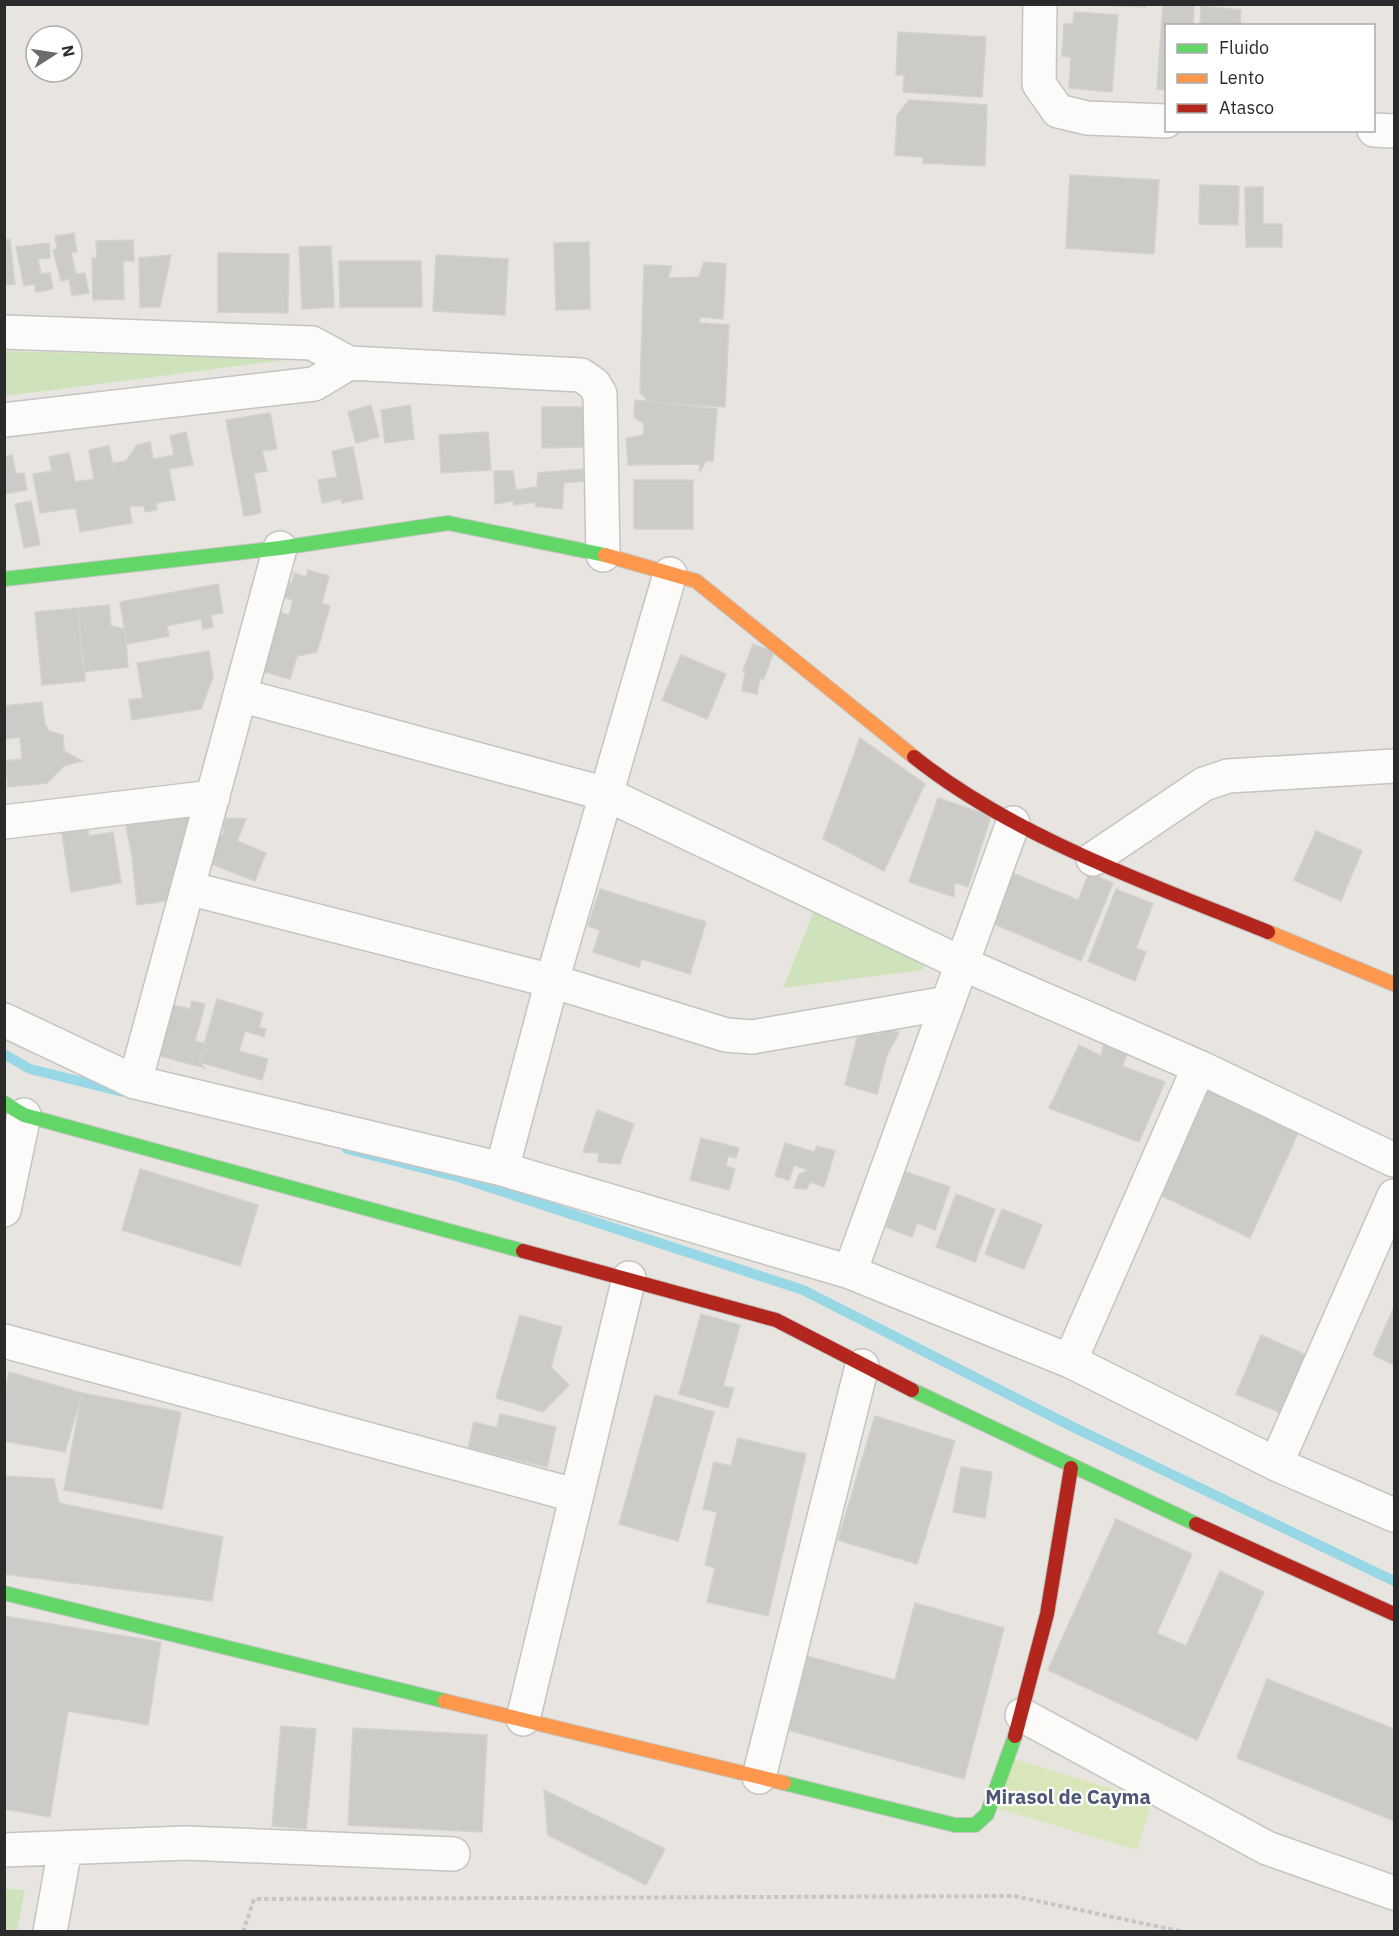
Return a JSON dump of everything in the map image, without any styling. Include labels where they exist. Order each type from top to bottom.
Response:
[{"type":"street","points":[[1040,4],[1039,84],[1058,111],[1087,118],[1165,121]]},
{"type":"street","points":[[1375,130],[1395,131]]},
{"type":"street","points":[[4,332],[312,343],[349,363],[581,375],[594,384],[600,394],[603,555]]},
{"type":"street","points":[[4,420],[314,384],[349,363]]},
{"type":"street","points":[[4,579],[280,548],[448,523],[603,555],[696,581],[946,783],[1013,823],[1093,859],[1395,984]]},
{"type":"street","points":[[135,1082],[280,548]]},
{"type":"street","points":[[502,1169],[552,981],[670,574]]},
{"type":"street","points":[[240,695],[606,794],[963,964],[1199,1067],[1395,1160]]},
{"type":"street","points":[[1093,859],[1204,784],[1228,776],[1395,766]]},
{"type":"street","points":[[4,822],[213,797]]},
{"type":"street","points":[[850,1272],[1013,823]]},
{"type":"street","points":[[188,888],[552,981],[726,1035],[752,1037],[947,1003]]},
{"type":"street","points":[[4,1020],[135,1082],[502,1169],[850,1272],[1070,1361],[1276,1464],[1395,1515]]},
{"type":"street","points":[[1070,1361],[1199,1067]]},
{"type":"street","points":[[4,1210],[14,1109],[776,1320],[862,1366],[1071,1468],[1395,1614]]},
{"type":"street","points":[[1276,1464],[1395,1196]]},
{"type":"street","points":[[523,1719],[574,1495],[629,1278]]},
{"type":"street","points":[[4,1341],[574,1495]]},
{"type":"street","points":[[759,1777],[862,1366]]},
{"type":"street","points":[[4,1593],[955,1825],[975,1825],[987,1814],[1022,1715],[1047,1614],[1071,1468]]},
{"type":"street","points":[[1022,1715],[1267,1848],[1395,1893]]},
{"type":"street","points":[[4,1850],[65,1850],[186,1843],[453,1854]]},
{"type":"street","points":[[50,1932],[65,1850]]},
{"type":"path","points":[[243,1932],[254,1899],[1014,1896],[1184,1932]]},
{"type":"green space","points":[[5,351],[294,359],[5,396]]},
{"type":"green space","points":[[820,896],[930,957],[922,970],[783,988]]},
{"type":"green space","points":[[1011,1758],[1152,1801],[1137,1850],[997,1808]]},
{"type":"green space","points":[[5,1889],[25,1890],[17,1931],[5,1931]]},
{"type":"building","points":[[1075,4],[1145,4],[1145,7]]},
{"type":"building","points":[[1163,4],[1194,4],[1193,24],[1165,24],[1165,90],[1157,89]]},
{"type":"building","points":[[1201,6],[1241,10],[1240,24],[1200,24]]},
{"type":"building","points":[[1074,12],[1118,15],[1112,92],[1069,88],[1071,57],[1062,56],[1064,24],[1073,24]]},
{"type":"building","points":[[898,32],[986,37],[982,97],[903,92],[904,75],[896,75]]},
{"type":"building","points":[[909,100],[987,105],[985,166],[923,163],[923,157],[895,155],[897,115]]},
{"type":"building","points":[[1070,175],[1159,180],[1154,254],[1066,248]]},
{"type":"building","points":[[1200,185],[1239,186],[1238,225],[1199,224]]},
{"type":"building","points":[[1245,187],[1263,187],[1263,224],[1282,224],[1282,247],[1246,247]]},
{"type":"building","points":[[74,233],[77,252],[71,252],[76,274],[85,273],[89,293],[72,296],[69,279],[61,281],[53,250],[57,249],[55,236]]},
{"type":"building","points":[[10,239],[15,284],[4,285],[4,240]]},
{"type":"building","points":[[133,240],[134,261],[123,261],[124,299],[93,300],[92,258],[97,258],[96,241]]},
{"type":"building","points":[[589,242],[590,309],[556,310],[554,243]]},
{"type":"building","points":[[49,243],[50,258],[38,259],[41,274],[50,273],[53,289],[36,292],[35,284],[24,286],[16,247]]},
{"type":"building","points":[[331,246],[334,307],[302,309],[299,247]]},
{"type":"building","points":[[218,253],[289,254],[288,313],[218,312]]},
{"type":"building","points":[[171,255],[160,307],[140,307],[139,258]]},
{"type":"building","points":[[436,255],[508,259],[505,315],[433,311]]},
{"type":"building","points":[[339,261],[421,261],[422,307],[340,307]]},
{"type":"building","points":[[704,262],[726,264],[723,319],[700,317],[699,323],[729,325],[725,407],[649,402],[640,393],[644,265],[672,266],[668,278],[699,277]]},
{"type":"building","points":[[635,400],[717,409],[713,461],[706,461],[700,471],[700,464],[628,465],[626,438],[643,435],[644,424],[634,417]]},
{"type":"building","points":[[371,405],[379,437],[356,443],[348,412]]},
{"type":"building","points":[[410,405],[414,439],[385,443],[381,410]]},
{"type":"building","points":[[542,407],[586,407],[585,447],[542,448]]},
{"type":"building","points":[[270,413],[277,449],[262,451],[267,471],[254,473],[261,513],[244,516],[226,420]]},
{"type":"building","points":[[186,432],[193,465],[169,469],[175,500],[156,503],[157,510],[145,512],[144,506],[129,506],[132,523],[80,532],[76,508],[40,513],[33,474],[52,471],[49,457],[69,453],[75,482],[94,479],[89,450],[109,446],[115,475],[113,463],[126,461],[137,445],[150,442],[153,459],[174,455],[170,436]]},
{"type":"building","points":[[488,432],[491,470],[441,473],[439,435]]},
{"type":"building","points":[[353,447],[363,499],[342,503],[341,499],[322,503],[318,480],[337,477],[332,451]]},
{"type":"building","points":[[12,455],[16,474],[24,473],[27,490],[4,494],[4,457]]},
{"type":"building","points":[[583,469],[584,481],[564,483],[562,509],[535,506],[536,502],[514,505],[513,501],[495,504],[494,471],[513,471],[516,490],[537,487],[538,473]]},
{"type":"building","points":[[634,480],[693,480],[693,529],[634,529]]},
{"type":"building","points":[[31,501],[40,545],[24,548],[15,504]]},
{"type":"building","points":[[308,570],[329,576],[322,603],[330,606],[317,652],[297,656],[290,679],[262,671],[278,612],[289,615],[293,600],[272,594],[276,579],[292,583],[294,573],[306,577]]},
{"type":"building","points":[[218,584],[223,613],[211,615],[213,627],[203,629],[201,619],[167,626],[169,636],[127,644],[120,602]]},
{"type":"building","points":[[109,605],[111,626],[125,629],[128,667],[83,672],[78,608]]},
{"type":"building","points":[[78,608],[85,681],[42,685],[35,612]]},
{"type":"building","points":[[753,644],[774,652],[763,680],[760,678],[757,694],[742,691],[745,672],[743,671]]},
{"type":"building","points":[[209,651],[213,677],[201,709],[132,720],[129,700],[143,698],[137,663]]},
{"type":"building","points":[[681,655],[726,674],[707,719],[662,700]]},
{"type":"building","points":[[42,702],[45,725],[49,731],[63,735],[64,751],[82,761],[64,766],[47,783],[8,787],[5,761],[22,759],[20,737],[5,739],[4,706]]},
{"type":"building","points":[[860,738],[925,784],[884,871],[823,839]]},
{"type":"building","points":[[938,798],[991,816],[968,887],[954,882],[954,897],[909,882]]},
{"type":"building","points":[[195,812],[180,899],[137,905],[132,856],[125,821]]},
{"type":"building","points":[[224,818],[246,819],[237,841],[266,853],[255,881],[209,863],[211,835],[223,835]]},
{"type":"building","points":[[87,824],[89,836],[113,832],[121,883],[71,892],[61,828]]},
{"type":"building","points":[[1316,831],[1362,851],[1341,901],[1294,880]]},
{"type":"building","points":[[1013,873],[1078,900],[1089,873],[1113,883],[1081,961],[992,923]]},
{"type":"building","points":[[600,889],[706,922],[690,974],[642,959],[639,967],[593,952],[600,930],[588,926]]},
{"type":"building","points":[[1116,889],[1153,904],[1136,948],[1146,952],[1135,981],[1088,961]]},
{"type":"building","points":[[217,999],[263,1013],[259,1027],[266,1029],[264,1037],[245,1031],[239,1051],[268,1059],[262,1080],[199,1062]]},
{"type":"building","points":[[192,1001],[205,1004],[195,1041],[210,1045],[199,1062],[205,1068],[160,1056],[172,1005],[190,1009]]},
{"type":"building","points":[[884,1025],[899,1033],[887,1055],[877,1094],[845,1085],[859,1030],[878,1035]]},
{"type":"building","points":[[1105,1040],[1128,1051],[1122,1066],[1165,1082],[1139,1142],[1049,1108],[1079,1045],[1101,1056]]},
{"type":"building","points":[[1204,1084],[1300,1129],[1250,1238],[1154,1192]]},
{"type":"building","points":[[597,1110],[634,1124],[620,1164],[598,1162],[599,1153],[583,1152]]},
{"type":"building","points":[[701,1138],[739,1148],[736,1158],[728,1156],[726,1166],[735,1169],[729,1190],[690,1180]]},
{"type":"building","points":[[785,1143],[814,1152],[817,1146],[835,1151],[824,1187],[811,1182],[806,1189],[794,1188],[799,1174],[809,1170],[794,1165],[789,1180],[775,1176]]},
{"type":"building","points":[[140,1169],[258,1205],[240,1266],[122,1230]]},
{"type":"building","points":[[906,1172],[950,1187],[935,1230],[917,1223],[912,1237],[886,1227]]},
{"type":"building","points":[[956,1194],[995,1209],[975,1262],[936,1247]]},
{"type":"building","points":[[1002,1209],[1042,1225],[1024,1269],[985,1254]]},
{"type":"building","points":[[1394,1307],[1394,1365],[1373,1355]]},
{"type":"building","points":[[701,1314],[740,1325],[723,1386],[734,1388],[728,1408],[679,1394]]},
{"type":"building","points":[[520,1315],[562,1327],[551,1367],[569,1385],[543,1412],[496,1398]]},
{"type":"building","points":[[1261,1335],[1306,1355],[1281,1413],[1236,1394]]},
{"type":"building","points":[[9,1372],[82,1393],[65,1452],[4,1441],[4,1400]]},
{"type":"building","points":[[82,1393],[181,1412],[162,1509],[64,1490]]},
{"type":"building","points":[[655,1395],[714,1412],[678,1541],[619,1524]]},
{"type":"building","points":[[500,1414],[556,1427],[547,1467],[468,1448],[474,1422],[497,1428]]},
{"type":"building","points":[[875,1416],[955,1441],[917,1564],[838,1540]]},
{"type":"building","points":[[738,1438],[806,1454],[768,1616],[707,1602],[715,1568],[705,1565],[717,1512],[703,1509],[714,1462],[731,1466]]},
{"type":"building","points":[[961,1467],[992,1472],[985,1518],[953,1512]]},
{"type":"building","points":[[4,1476],[54,1479],[59,1503],[223,1537],[212,1601],[4,1574]]},
{"type":"building","points":[[1116,1519],[1192,1554],[1157,1633],[1186,1646],[1220,1571],[1264,1592],[1197,1740],[1048,1670]]},
{"type":"building","points":[[915,1603],[1004,1628],[964,1779],[784,1729],[803,1655],[895,1680]]},
{"type":"building","points":[[4,1616],[161,1642],[148,1725],[68,1711],[50,1817],[4,1809]]},
{"type":"building","points":[[1267,1679],[1394,1729],[1394,1821],[1237,1758]]},
{"type":"building","points":[[281,1726],[316,1729],[306,1829],[272,1826]]},
{"type":"building","points":[[353,1728],[487,1735],[482,1832],[348,1825]]},
{"type":"building","points":[[544,1790],[665,1849],[646,1885],[548,1835]]},
{"type":"waterway","points":[[4,1054],[30,1069],[123,1092]]},
{"type":"waterway","points":[[347,1149],[458,1177],[803,1290],[1075,1428],[1394,1581]]},
{"type":"traffic: fast","points":[[4,579],[280,548],[448,523],[605,555]]},
{"type":"traffic: fast","points":[[4,1103],[24,1115],[523,1251]]},
{"type":"traffic: fast","points":[[912,1390],[1196,1524]]},
{"type":"traffic: fast","points":[[4,1593],[445,1701]]},
{"type":"traffic: fast","points":[[784,1783],[955,1825],[975,1825],[987,1814],[1015,1736]]},
{"type":"traffic: slow","points":[[605,555],[696,581],[914,757]]},
{"type":"traffic: slow","points":[[1268,932],[1394,984]]},
{"type":"traffic: slow","points":[[445,1701],[784,1783]]},
{"type":"traffic: jam","points":[[914,757],[953,786],[1039,835],[1131,877],[1268,932]]},
{"type":"traffic: jam","points":[[523,1251],[776,1320],[912,1390]]},
{"type":"traffic: jam","points":[[1015,1736],[1047,1614],[1071,1468]]},
{"type":"traffic: jam","points":[[1196,1524],[1394,1614]]},
{"type":"district","name":"Mirasol de Cayma","points":[[1068,1796]]}]
